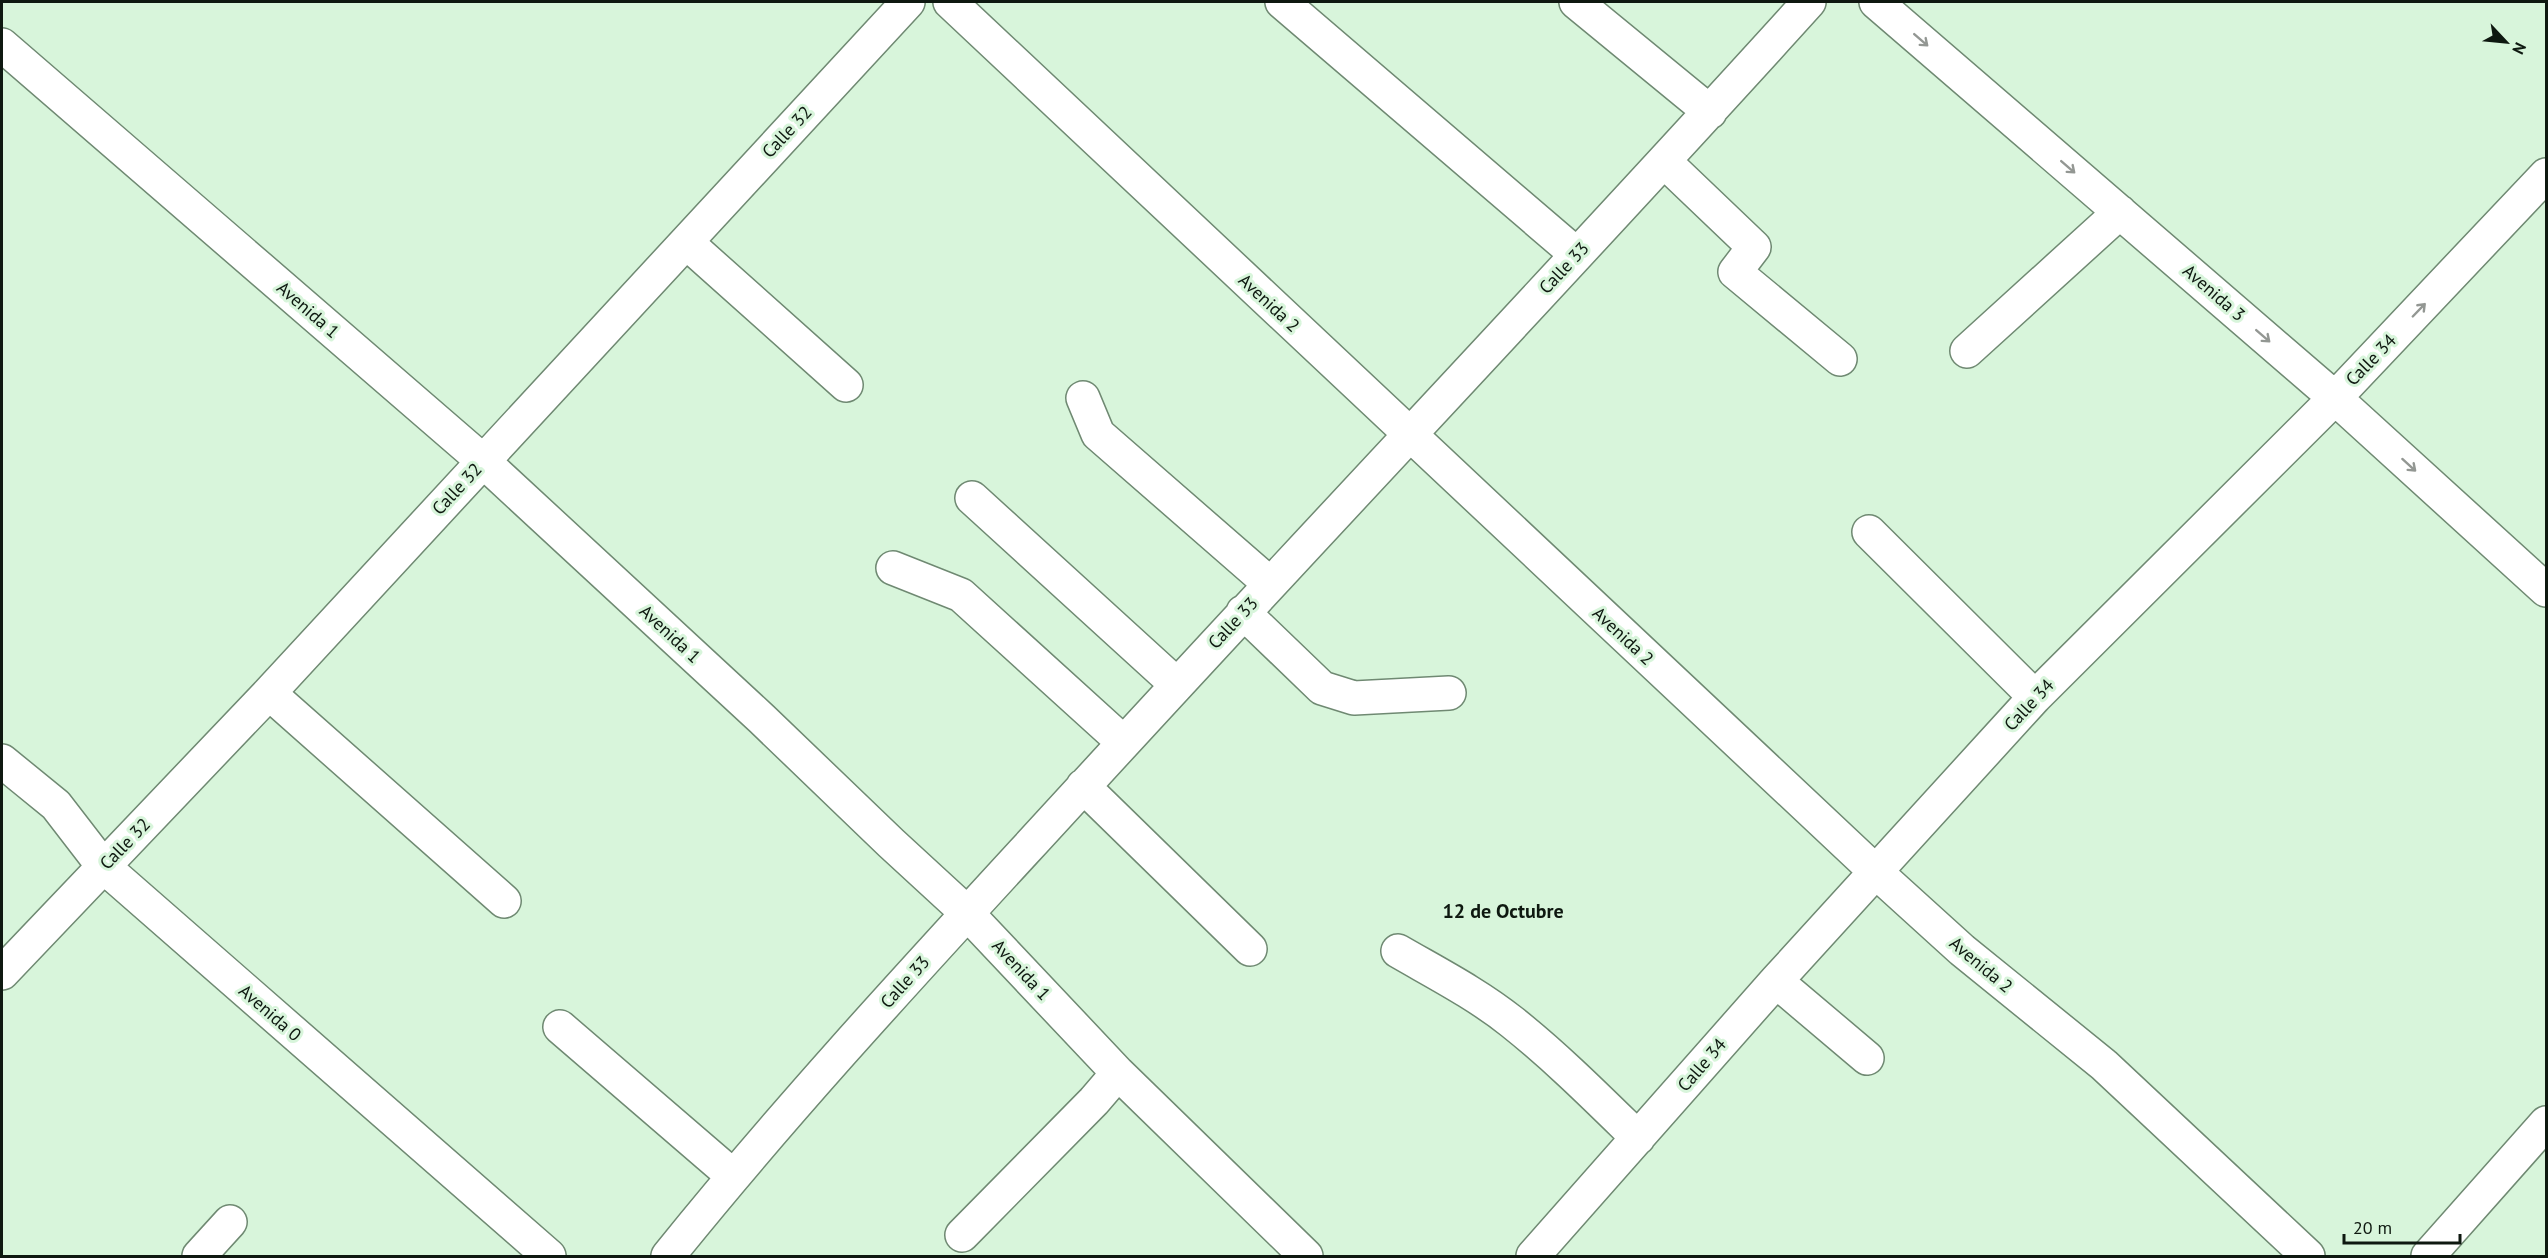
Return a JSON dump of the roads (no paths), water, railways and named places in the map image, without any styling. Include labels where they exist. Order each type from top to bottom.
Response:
[{"type":"street","name":"Calle 32","points":[[7,957],[103,866],[269,693],[908,2]]},
{"type":"street","name":"Avenida 2","points":[[950,2],[1875,872],[1962,950],[2104,1065],[2308,1257]]},
{"type":"street","points":[[1282,2],[1576,254]]},
{"type":"street","points":[[1576,2],[1710,112]]},
{"type":"street","name":"Calle 33","points":[[668,1257],[733,1176],[966,912],[1576,254],[1665,162],[1809,2]]},
{"type":"street","name":"Avenida 3","points":[[1876,2],[2335,398],[2547,590]]},
{"type":"street","name":"Avenida 1","points":[[2,45],[483,461],[966,912],[1118,1073],[1306,1257]]},
{"type":"street","points":[[1665,162],[1754,247],[1735,272],[1840,359]]},
{"type":"street","name":"Calle 34","points":[[1533,1257],[1776,981],[2035,698],[2335,398],[2547,176]]},
{"type":"street","points":[[1967,351],[2120,212]]},
{"type":"street","points":[[686,242],[846,385]]},
{"type":"street","points":[[1083,398],[1098,434],[1270,584]]},
{"type":"street","points":[[972,498],[1176,684]]},
{"type":"street","points":[[1869,532],[2035,698]]},
{"type":"street","points":[[893,568],[960,595],[1123,742]]},
{"type":"street","points":[[1243,612],[1322,688],[1354,698],[1449,693]]},
{"type":"street","points":[[269,693],[504,901]]},
{"type":"street","name":"Avenida 0","points":[[2,761],[56,806],[103,866],[549,1257]]},
{"type":"street","points":[[1083,786],[1250,949]]},
{"type":"street","points":[[1398,951],[1446,978],[1511,1021],[1581,1083],[1638,1138]]},
{"type":"street","points":[[1776,981],[1867,1058]]},
{"type":"street","points":[[560,1027],[733,1176]]},
{"type":"street","points":[[962,1235],[1094,1101],[1118,1073]]},
{"type":"street","points":[[2428,1257],[2547,1123]]},
{"type":"street","points":[[199,1257],[230,1222]]},
{"type":"district","name":"12 de Octubre","points":[[1503,911]]}]
